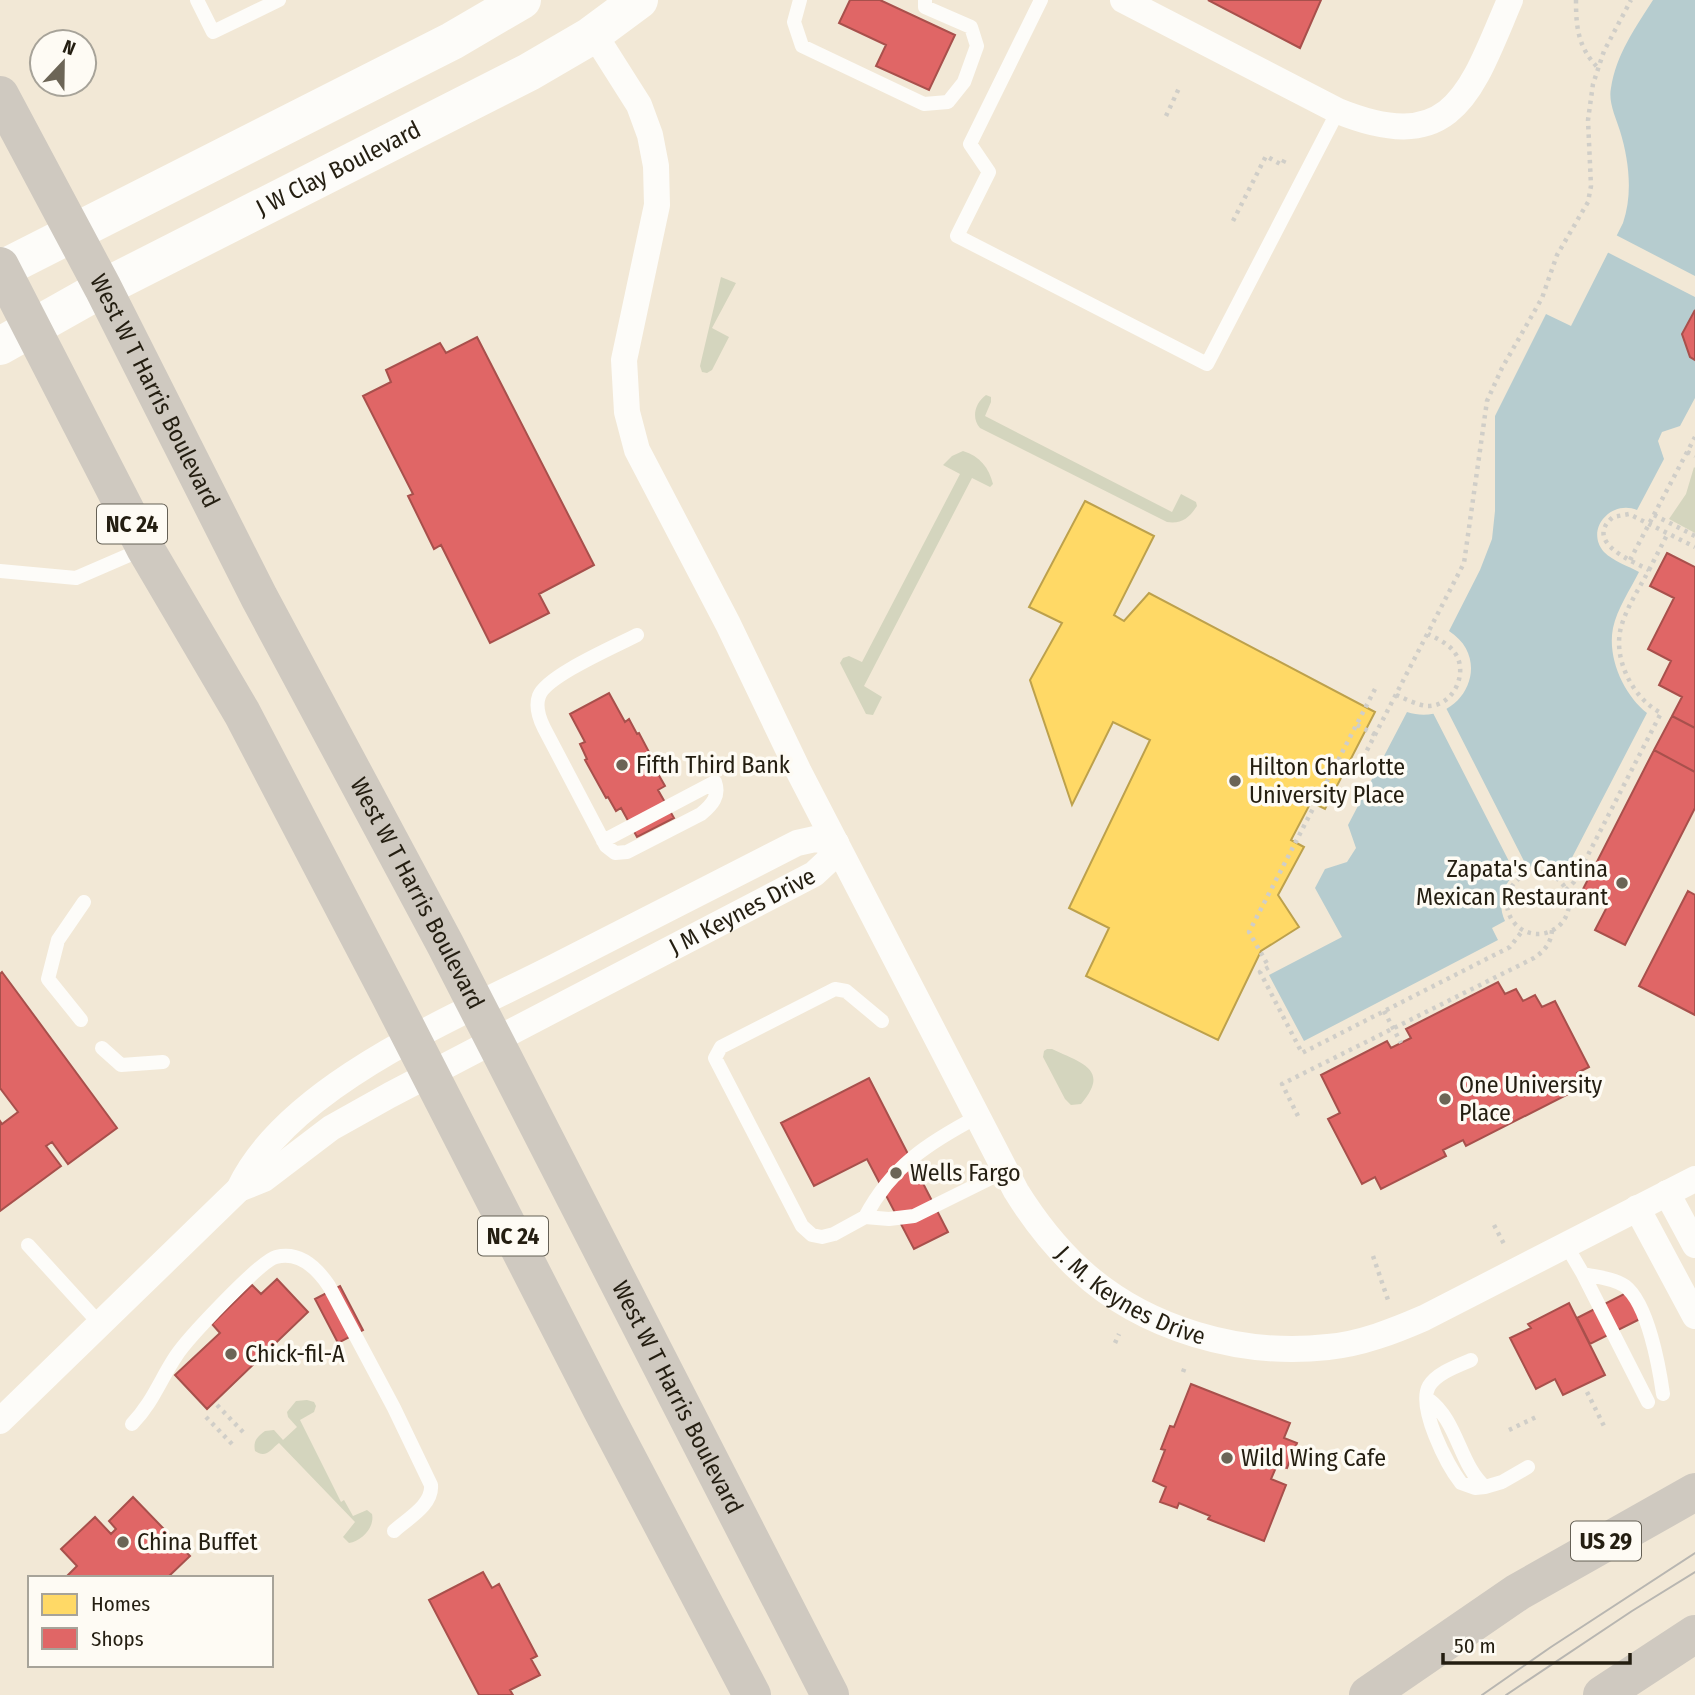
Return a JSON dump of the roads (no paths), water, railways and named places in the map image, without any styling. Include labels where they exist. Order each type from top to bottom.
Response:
[{"type":"main road","name":"West W T Harris Boulevard","points":[[0,95],[103,288],[260,597],[445,944],[830,1695]]},
{"type":"main road","name":"NC 24","points":[[1,269],[16,338],[242,713],[752,1695]]},
{"type":"main road","name":"US 29","points":[[1368,1695],[1518,1592],[1695,1492]]},
{"type":"main road","points":[[1602,1695],[1695,1634]]},
{"type":"street","points":[[1,269],[452,41],[522,0]]},
{"type":"street","name":"J W Clay Boulevard","points":[[16,338],[103,288],[529,72],[594,33],[639,0]]},
{"type":"street","points":[[1123,0],[1338,111],[1367,123],[1399,128],[1430,123],[1455,106],[1476,79],[1510,0]]},
{"type":"street","name":"J. M. Keynes Drive","points":[[594,33],[639,105],[650,135],[656,166],[657,205],[624,360],[625,391],[633,438],[728,624],[799,772],[1005,1171],[1040,1227],[1067,1257],[1099,1285],[1126,1303],[1172,1326],[1243,1345],[1286,1349],[1329,1347],[1379,1335],[1424,1318],[1695,1179]]},
{"type":"street","name":"J M Keynes Drive","points":[[815,839],[836,843],[828,861],[814,874],[430,1073],[331,1128],[264,1179],[239,1189],[247,1172],[264,1149],[336,1084],[476,1006],[797,842],[815,839]]},
{"type":"street","points":[[0,1421],[239,1189]]},
{"type":"street","points":[[1667,1193],[1695,1245]]},
{"type":"street","points":[[1637,1208],[1695,1316]]},
{"type":"lane","points":[[197,0],[213,32],[279,0]]},
{"type":"lane","points":[[800,0],[794,22],[802,46],[924,104],[948,102],[964,82],[977,46],[971,27],[925,8],[925,0]]},
{"type":"lane","points":[[1041,0],[970,144],[989,172],[957,236],[1207,364],[1338,111]]},
{"type":"lane","points":[[0,571],[76,578],[145,548]]},
{"type":"lane","points":[[603,841],[715,782],[716,796],[706,810],[627,852],[611,852],[603,841],[541,721],[538,699],[545,686],[554,678],[637,635]]},
{"type":"lane","points":[[80,1020],[48,979],[58,940],[84,902]]},
{"type":"lane","points":[[882,1021],[846,991],[835,989],[721,1047],[715,1058],[806,1231],[818,1237],[828,1236],[865,1217],[890,1219],[914,1216],[1005,1171]]},
{"type":"lane","points":[[102,1048],[121,1065],[163,1062]]},
{"type":"lane","points":[[865,1217],[879,1192],[901,1166],[923,1148],[977,1117]]},
{"type":"lane","points":[[27,1245],[100,1324]]},
{"type":"lane","points":[[1566,1245],[1648,1402]]},
{"type":"lane","points":[[132,1424],[152,1401],[173,1360],[191,1336],[262,1266],[276,1257],[310,1263],[322,1274],[329,1286],[394,1408],[430,1486],[431,1493],[426,1502],[394,1531]]},
{"type":"lane","points":[[1583,1274],[1617,1282],[1628,1289],[1651,1335],[1664,1394]]},
{"type":"lane","points":[[1471,1360],[1443,1374],[1427,1390],[1429,1420],[1457,1478],[1464,1485],[1485,1487],[1503,1482],[1528,1467]]},
{"type":"tram line","points":[[1482,1695],[1695,1553]]},
{"type":"tram line","points":[[1506,1695],[1695,1572]]},
{"type":"place","name":"Fifth Third Bank","points":[[622,765]]},
{"type":"place","name":"Hilton Charlotte University Place","points":[[1235,781]]},
{"type":"place","name":"Zapata's Cantina Mexican Restaurant","points":[[1622,883]]},
{"type":"place","name":"One University Place","points":[[1445,1099]]},
{"type":"place","name":"Wells Fargo","points":[[896,1173]]},
{"type":"place","name":"Chick-fil-A","points":[[231,1354]]},
{"type":"place","name":"Wild Wing Cafe","points":[[1227,1458]]},
{"type":"place","name":"China Buffet","points":[[123,1542]]}]
